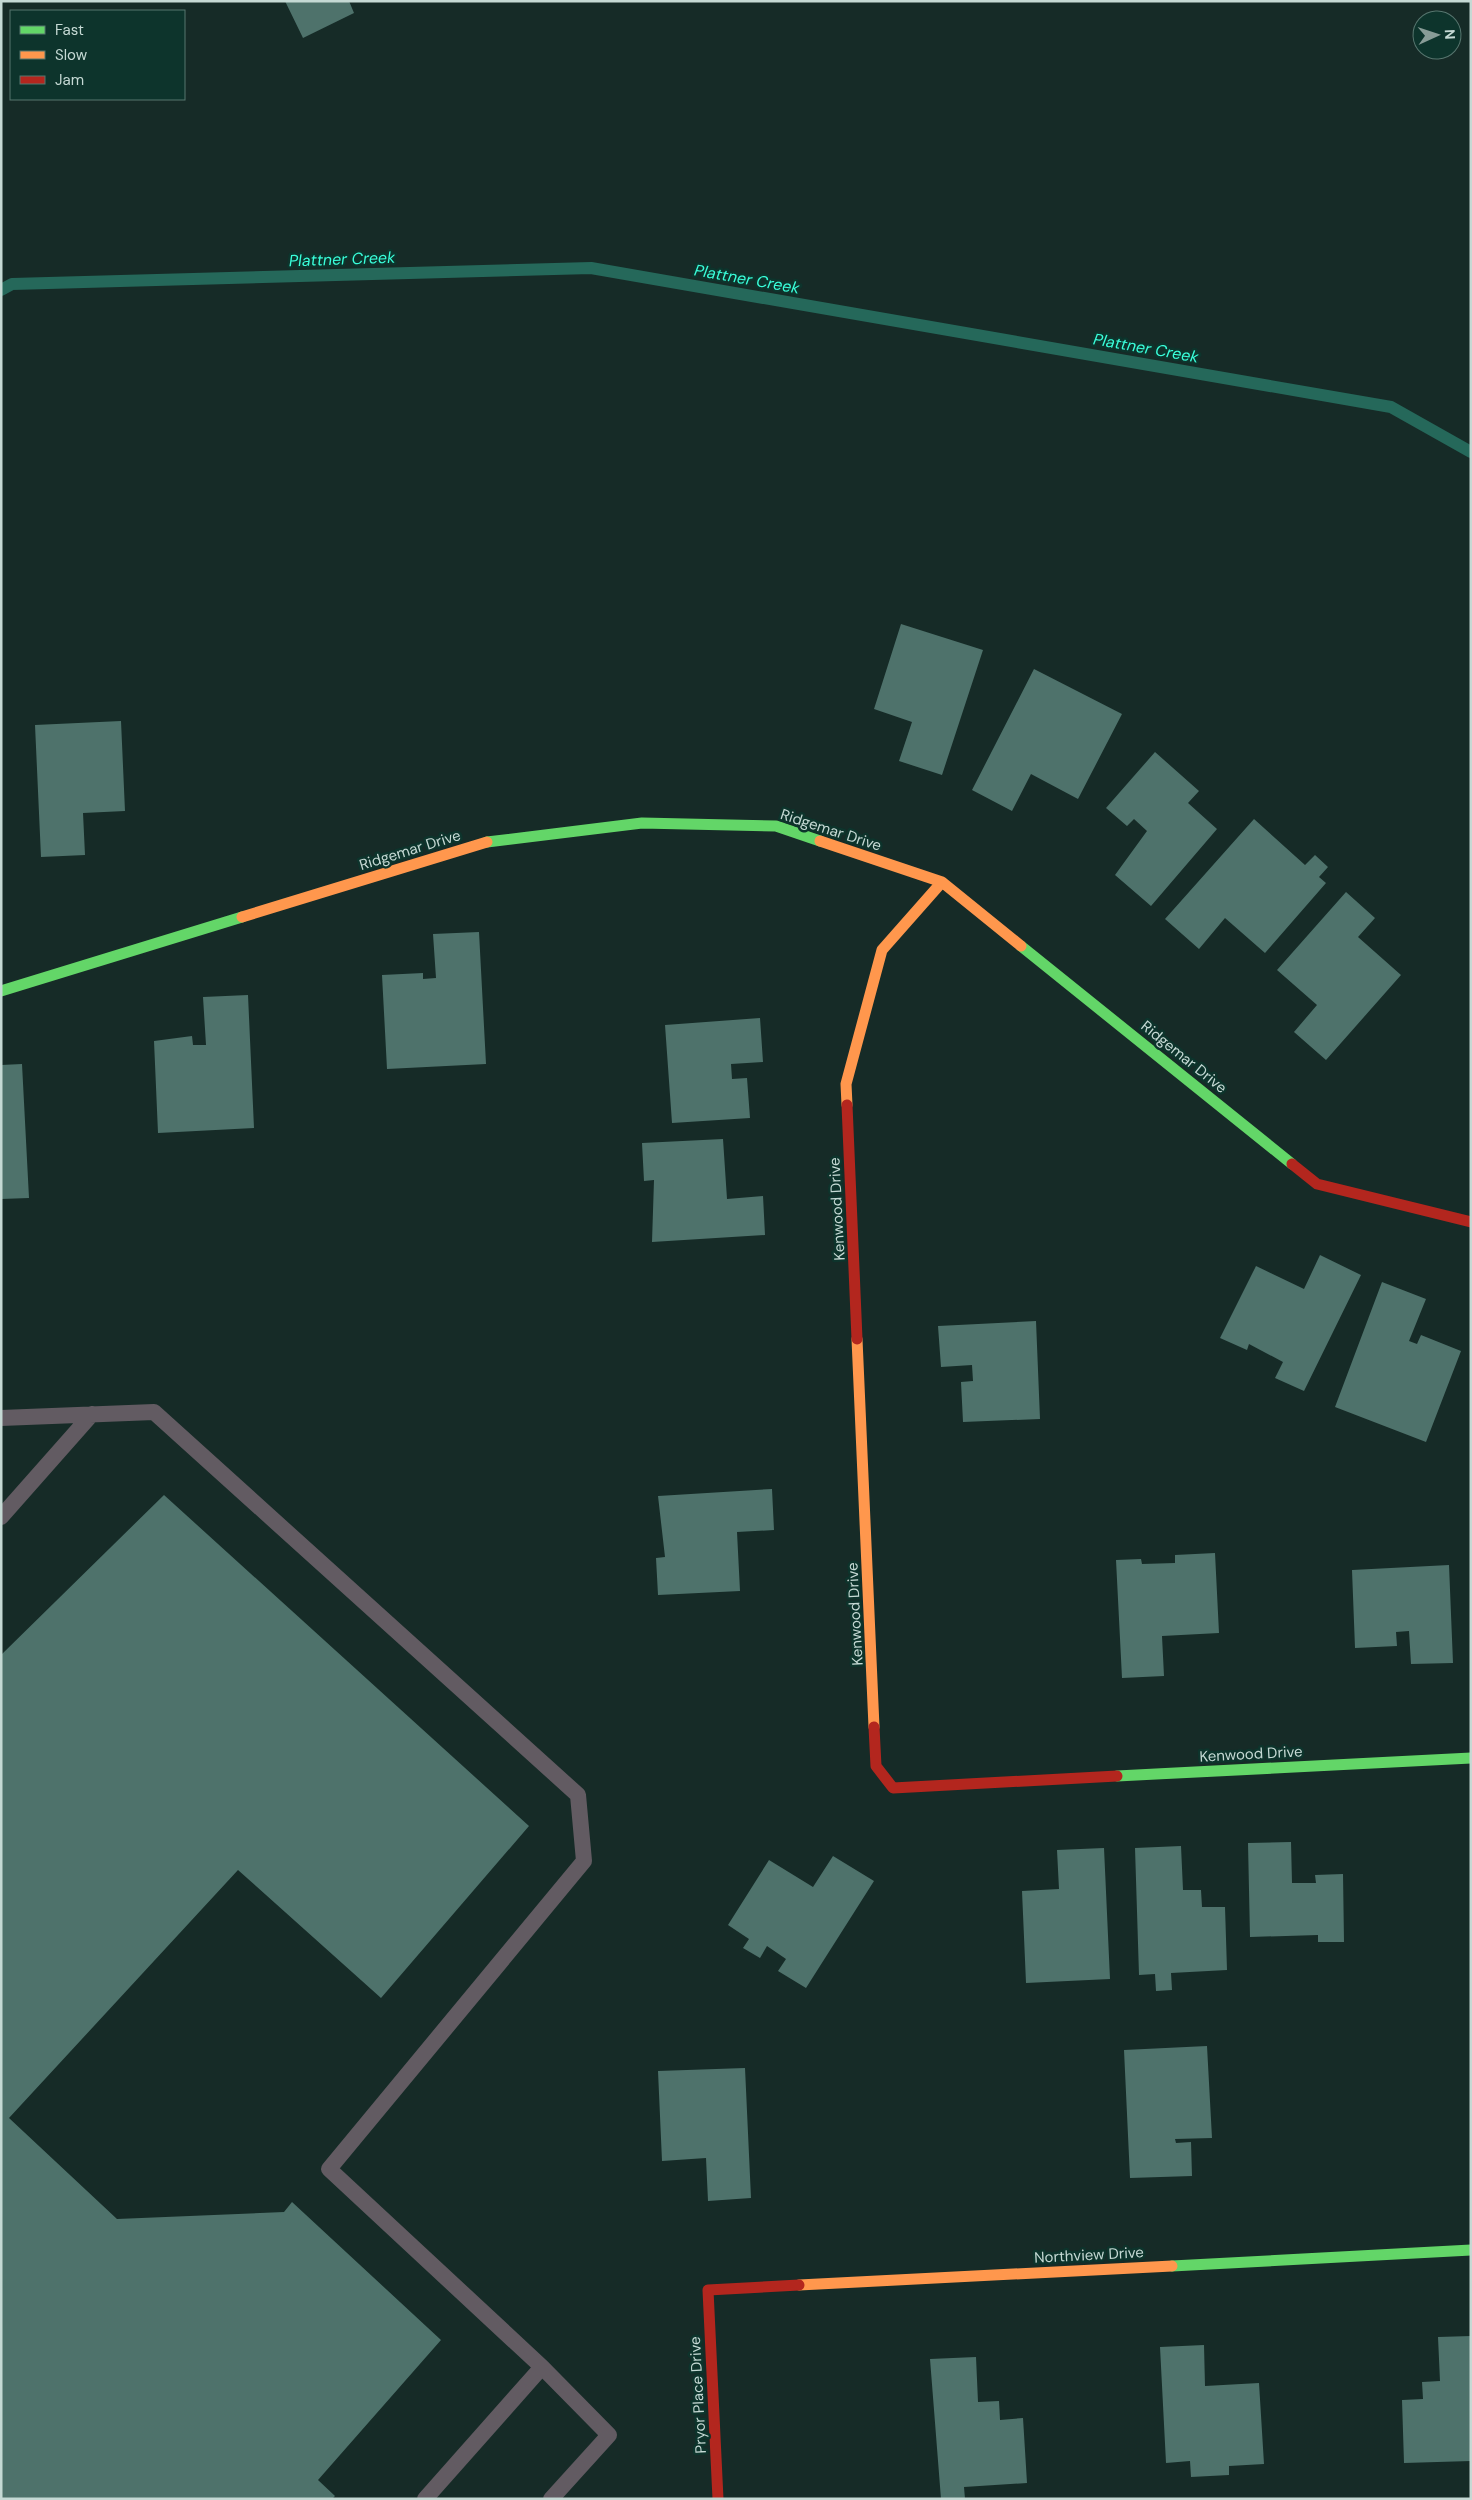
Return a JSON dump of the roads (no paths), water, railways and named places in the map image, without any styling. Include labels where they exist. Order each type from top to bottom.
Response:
[{"type":"street","name":"Ridgemar Drive","points":[[1,991],[490,841],[642,823],[776,826],[942,882],[1317,1184],[1471,1222]]},
{"type":"street","name":"Kenwood Drive","points":[[942,882],[882,950],[846,1084],[876,1766],[893,1788],[1471,1758]]},
{"type":"street","name":"Northview Drive","points":[[708,2290],[1471,2250]]},
{"type":"street","name":"Pryor Place Drive","points":[[708,2290],[718,2499]]},
{"type":"lane","points":[[1,1418],[154,1412],[578,1796],[584,1861],[329,2169],[542,2367],[609,2436],[551,2499]]},
{"type":"lane","points":[[1,1517],[92,1414]]},
{"type":"lane","points":[[425,2499],[542,2367]]},
{"type":"waterway","name":"Plattner Creek","points":[[1,290],[12,284],[591,268],[1391,407],[1471,452]]}]
